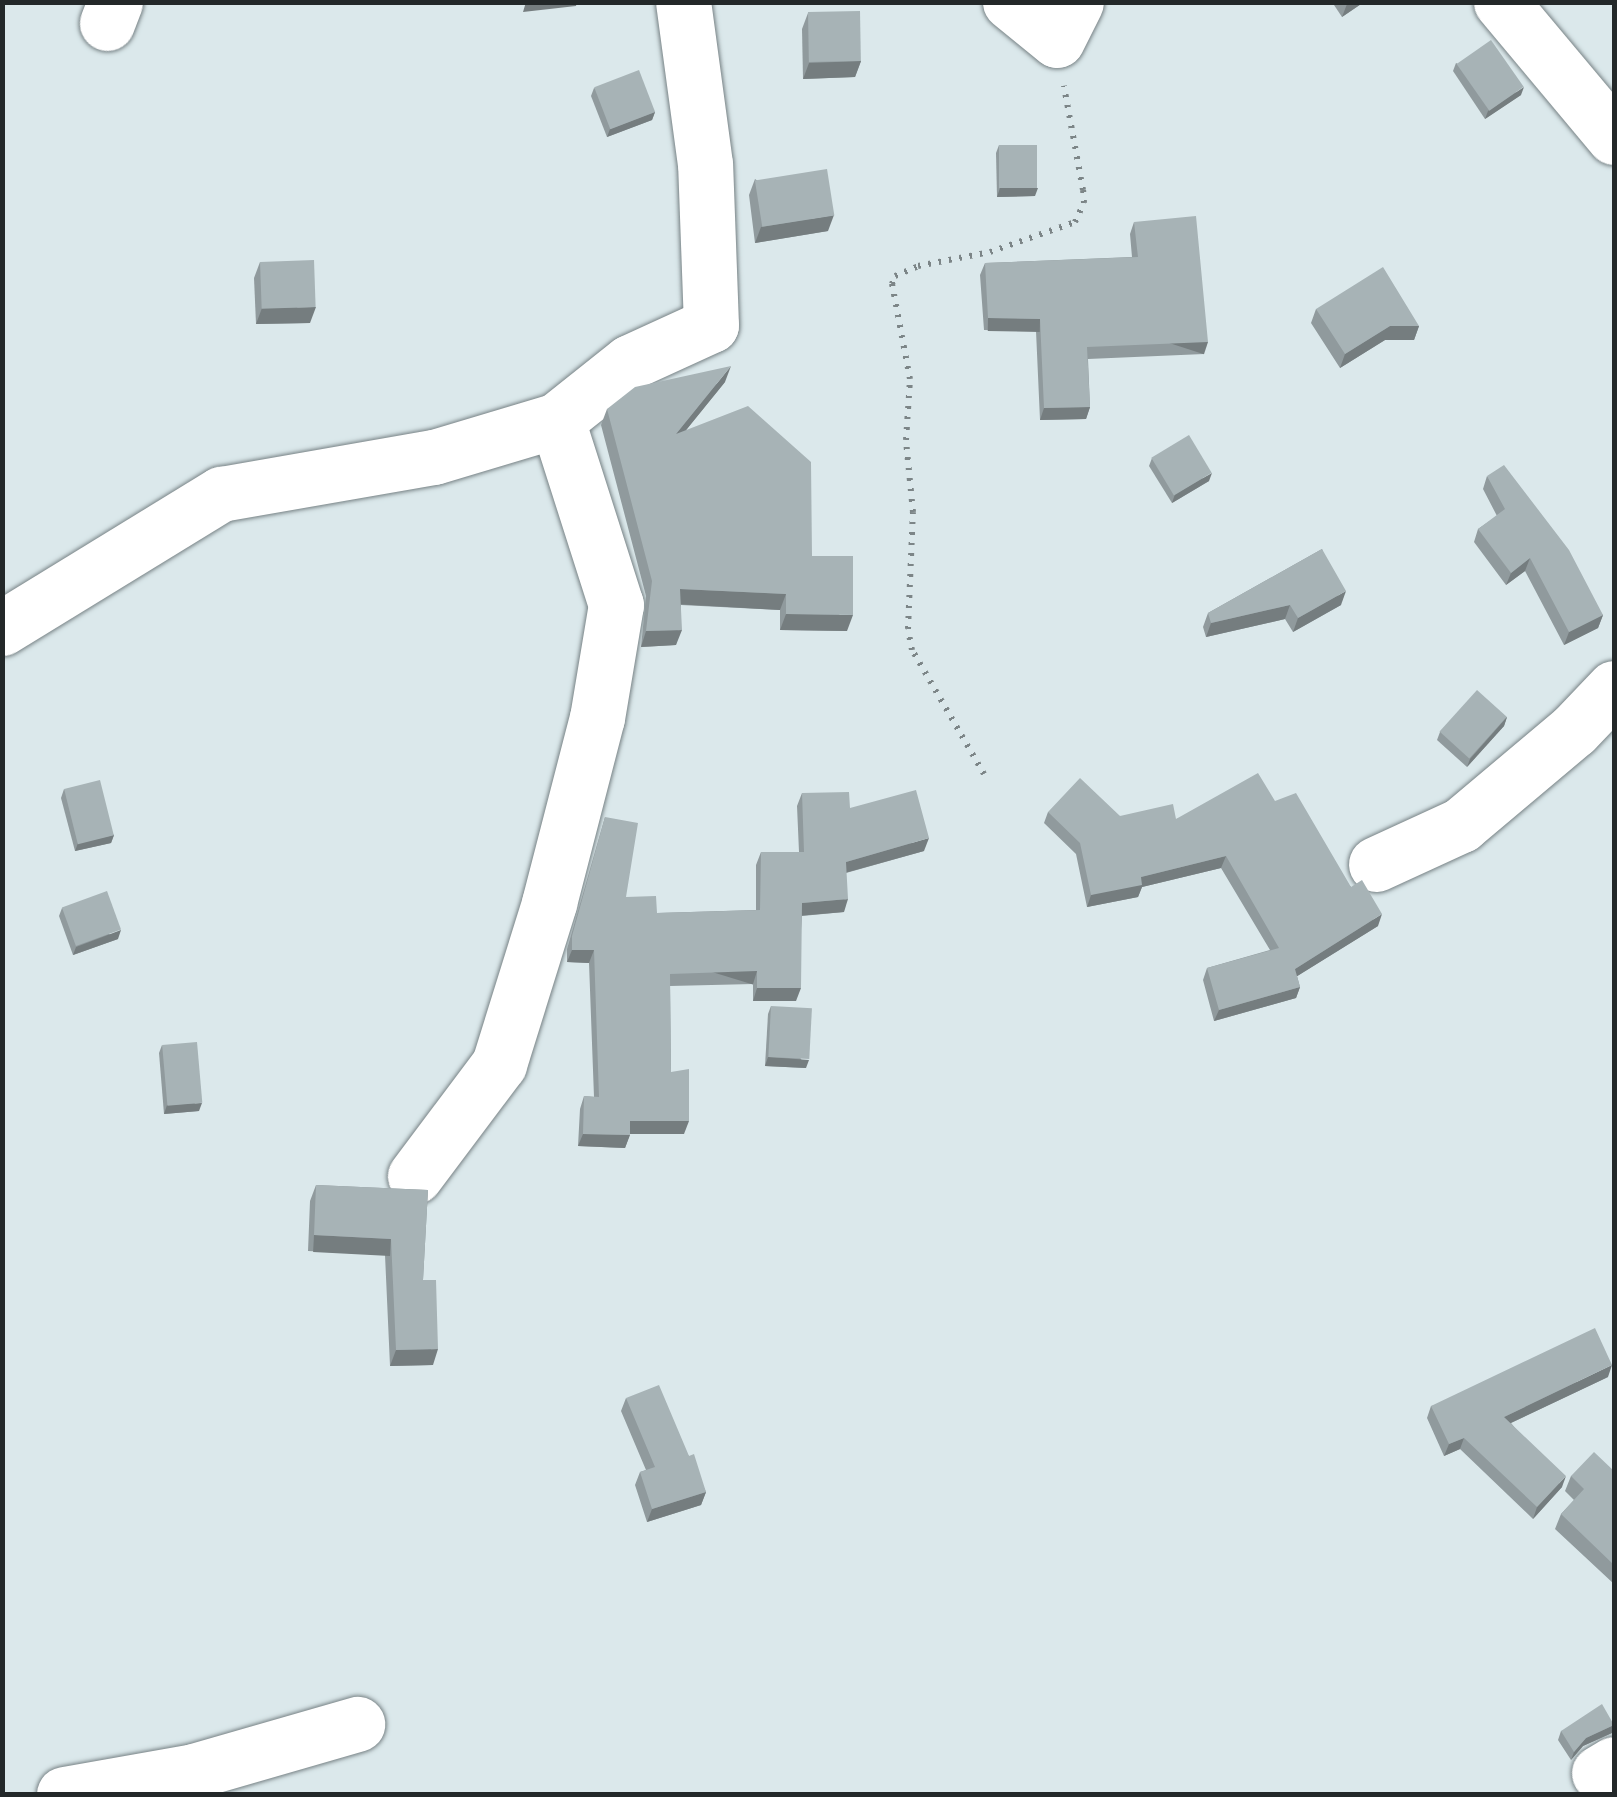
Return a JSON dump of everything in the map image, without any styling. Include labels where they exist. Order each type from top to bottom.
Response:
[{"type":"street","points":[[2,628],[221,494],[434,457],[557,420],[630,362],[711,325],[705,164],[683,2]]},
{"type":"street","points":[[1010,2],[1066,21]]},
{"type":"street","points":[[1501,2],[1614,137]]},
{"type":"street","points":[[415,1176],[498,1064],[549,902],[597,718],[616,605],[557,420]]},
{"type":"street","points":[[1376,864],[1462,825],[1574,730],[1614,688]]},
{"type":"street","points":[[64,1794],[194,1770],[264,1773],[357,1724]]},
{"type":"path","points":[[984,774],[912,650],[908,630],[913,512],[906,440],[910,379],[892,284],[895,276],[918,266],[990,252],[1069,228],[1080,215],[1083,190],[1066,21]]},
{"type":"building","points":[[860,11],[861,61],[809,62],[808,12]]},
{"type":"building","points":[[1491,40],[1524,87],[1489,111],[1457,64]]},
{"type":"building","points":[[639,70],[655,112],[610,129],[594,87]]},
{"type":"building","points":[[999,145],[1037,145],[1037,188],[999,188]]},
{"type":"building","points":[[827,169],[834,215],[762,227],[755,180]]},
{"type":"building","points":[[1196,216],[1208,342],[1087,347],[1090,407],[1044,408],[1040,319],[988,318],[985,263],[1138,257],[1134,222]]},
{"type":"building","points":[[314,260],[316,307],[262,309],[260,262]]},
{"type":"building","points":[[1383,267],[1419,326],[1390,326],[1345,354],[1316,309]]},
{"type":"building","points":[[731,366],[676,434],[748,406],[811,462],[812,556],[853,556],[853,615],[786,614],[786,594],[680,589],[682,630],[646,631],[652,581],[607,409],[635,387]]},
{"type":"building","points":[[1189,435],[1212,473],[1174,495],[1151,458]]},
{"type":"building","points":[[1504,465],[1569,550],[1603,615],[1569,632],[1530,558],[1511,573],[1478,529],[1505,509],[1487,476]]},
{"type":"building","points":[[1322,549],[1346,591],[1298,618],[1290,605],[1211,623],[1208,613]]},
{"type":"building","points":[[1477,690],[1507,717],[1469,758],[1440,732]]},
{"type":"building","points":[[1258,773],[1275,801],[1296,793],[1351,887],[1362,880],[1382,914],[1295,969],[1300,987],[1219,1010],[1207,968],[1279,948],[1226,856],[1141,877],[1142,885],[1091,895],[1080,843],[1048,812],[1080,778],[1120,816],[1173,804],[1176,819]]},
{"type":"building","points":[[100,780],[114,835],[78,844],[64,789]]},
{"type":"building","points":[[916,790],[929,838],[846,862],[848,899],[802,903],[801,988],[757,988],[757,971],[670,974],[671,1072],[689,1069],[689,1121],[630,1121],[630,1135],[583,1134],[584,1096],[599,1097],[594,950],[572,950],[572,936],[605,817],[638,823],[626,897],[656,896],[657,913],[760,910],[761,852],[804,852],[802,793],[849,792],[850,808]]},
{"type":"building","points":[[107,891],[121,930],[76,946],[62,907]]},
{"type":"building","points":[[771,1006],[812,1008],[809,1059],[768,1057]]},
{"type":"building","points":[[197,1042],[202,1103],[167,1106],[162,1045]]},
{"type":"building","points":[[316,1185],[428,1190],[423,1280],[436,1280],[438,1349],[396,1350],[391,1239],[314,1235]]},
{"type":"building","points":[[1595,1328],[1612,1365],[1504,1417],[1566,1476],[1537,1507],[1464,1438],[1449,1444],[1431,1406]]},
{"type":"building","points":[[659,1385],[689,1456],[694,1454],[706,1492],[652,1509],[640,1472],[655,1467],[626,1398]]},
{"type":"building","points":[[1594,1452],[1614,1471],[1614,1565],[1561,1514],[1584,1489],[1571,1476]]},
{"type":"building","points":[[1602,1704],[1614,1725],[1586,1738],[1574,1752],[1561,1731]]}]
